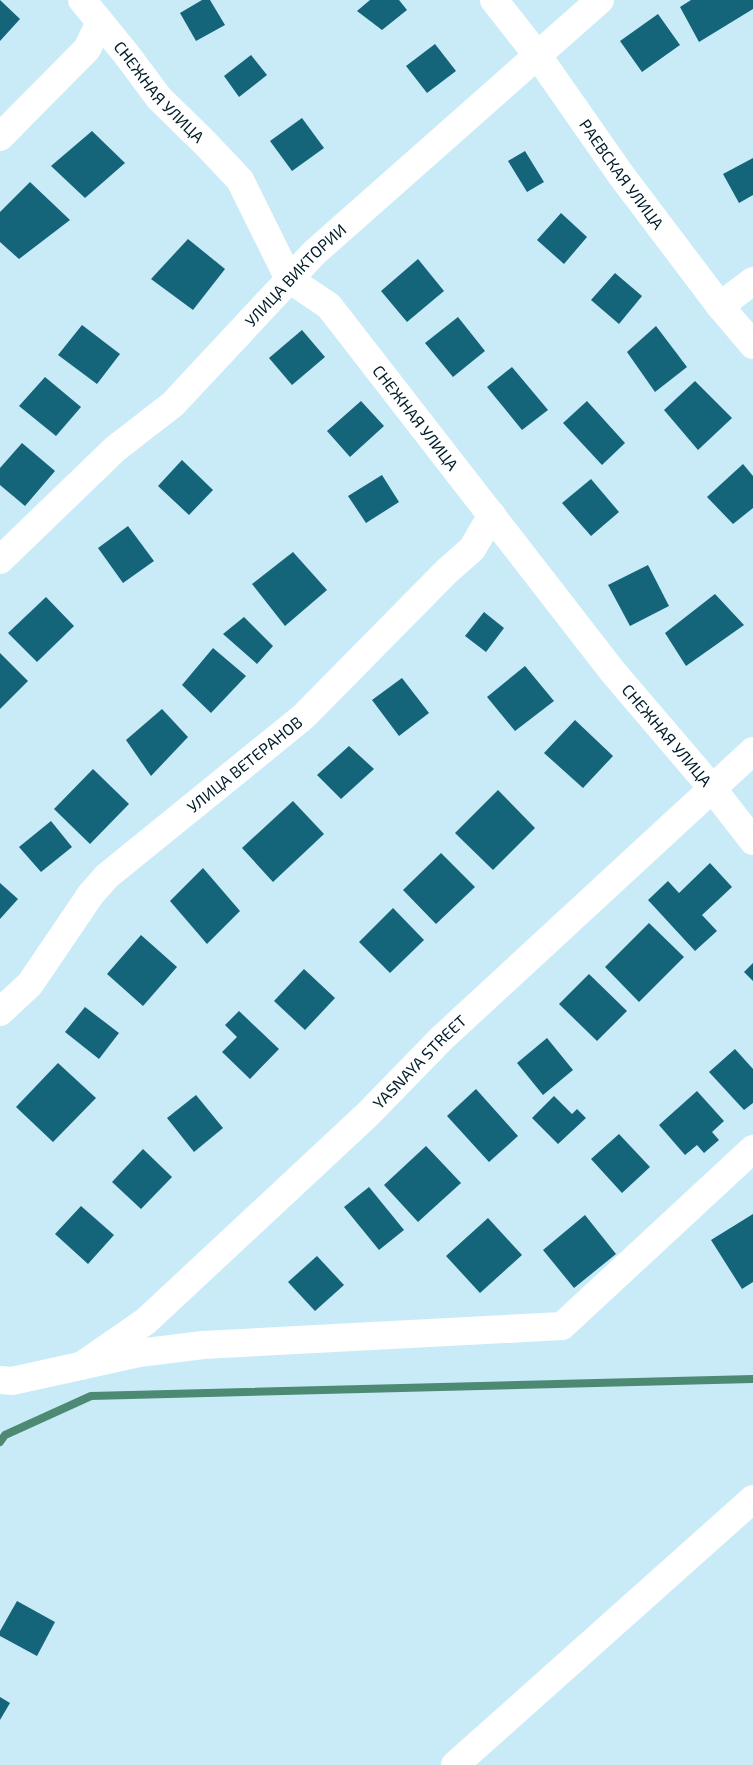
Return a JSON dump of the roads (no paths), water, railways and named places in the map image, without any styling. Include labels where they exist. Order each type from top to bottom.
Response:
[{"type":"street","name":"СНЕЖНАЯ УЛИЦА","points":[[82,0],[159,98],[240,180],[289,279],[329,306],[613,672],[712,788],[753,841]]},
{"type":"street","name":"РАЕВСКАЯ УЛИЦА","points":[[494,0],[538,56],[621,175],[720,306],[753,346]]},
{"type":"street","name":"УЛИЦА ВИКТОРИИ","points":[[0,560],[114,449],[173,404],[314,253],[600,0]]},
{"type":"street","points":[[0,137],[87,49],[100,22]]},
{"type":"street","points":[[720,306],[753,281]]},
{"type":"street","name":"УЛИЦА ВЕТЕРАНОВ","points":[[0,1012],[30,984],[91,894],[107,876],[303,717],[447,571],[472,549],[492,515]]},
{"type":"street","name":"YASNAYA STREET","points":[[81,1366],[146,1321],[368,1114],[441,1039],[753,751]]},
{"type":"street","points":[[0,1380],[12,1381],[139,1353],[203,1345],[562,1326],[753,1149]]},
{"type":"street","points":[[455,1765],[753,1499]]},
{"type":"waterway","points":[[0,1442],[5,1435],[91,1396],[753,1379]]}]
